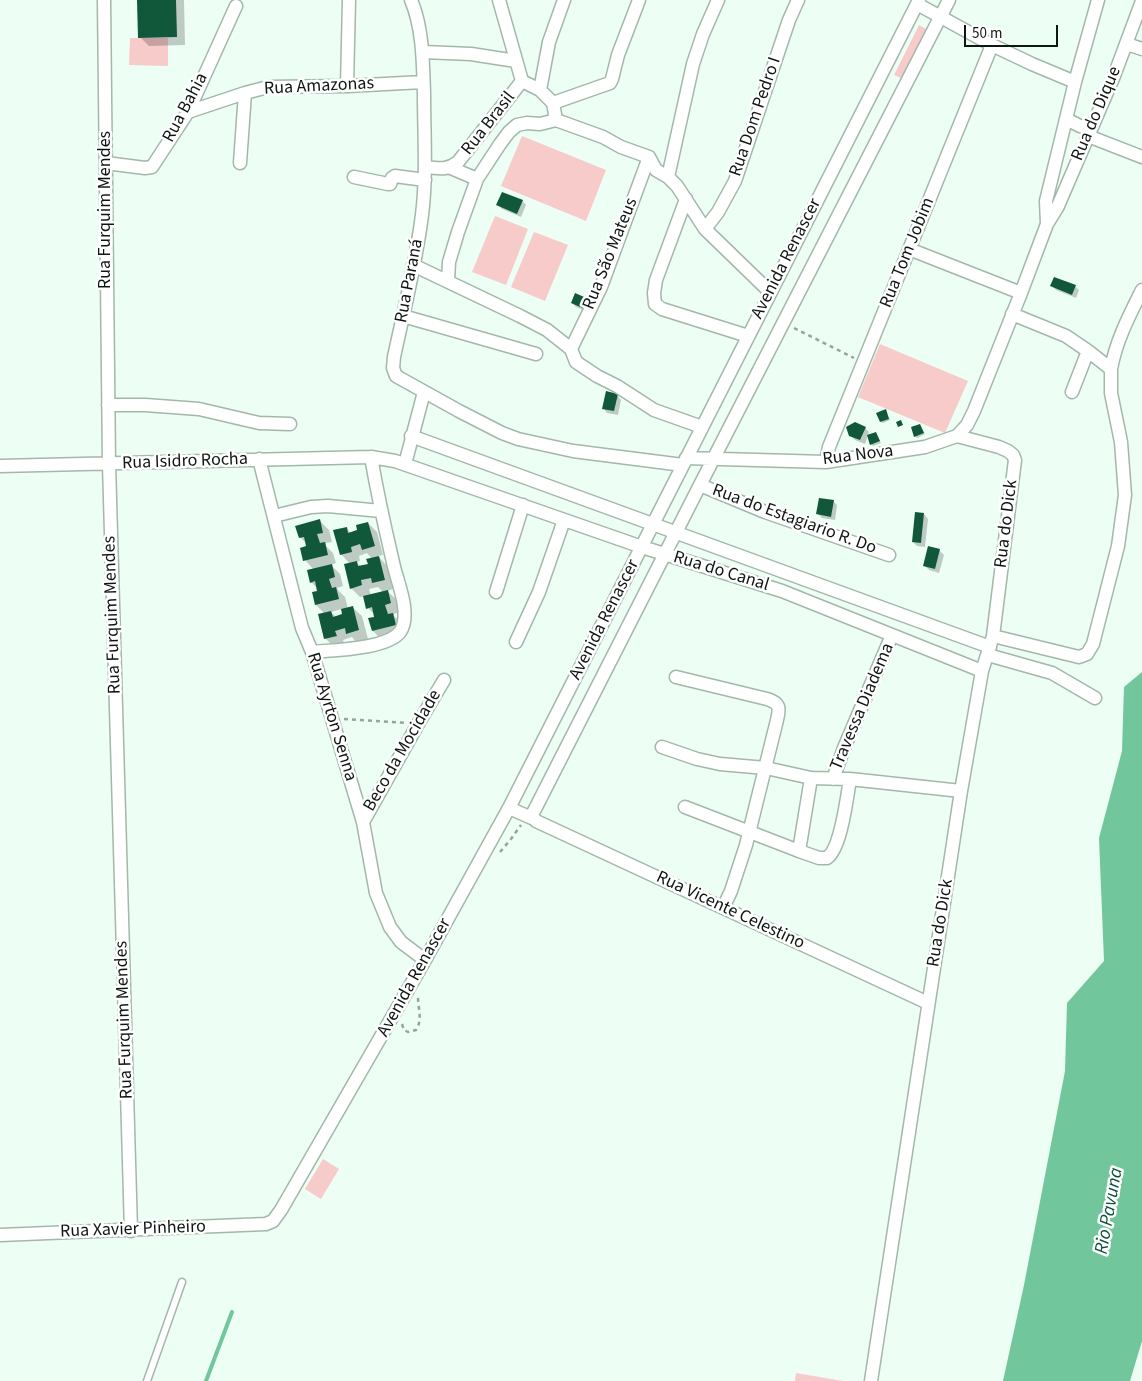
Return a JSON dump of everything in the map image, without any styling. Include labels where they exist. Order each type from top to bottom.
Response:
[{"type":"street","name":"Rua Furquim Mendes","points":[[104,0],[109,464],[131,1230]]},
{"type":"street","points":[[347,86],[349,0]]},
{"type":"street","name":"Rua Paraná","points":[[411,0],[415,8],[423,52],[425,180],[422,216],[393,368],[396,376],[411,386]]},
{"type":"street","points":[[499,0],[522,81],[540,90],[553,103],[556,120]]},
{"type":"street","points":[[540,90],[549,42],[564,0]]},
{"type":"street","points":[[553,103],[610,83],[618,55],[639,0]]},
{"type":"street","points":[[668,177],[692,64],[718,0]]},
{"type":"street","name":"Rua Dom Pedro I","points":[[705,229],[718,212],[735,180],[786,28],[798,0]]},
{"type":"street","name":"Avenida Renascer","points":[[533,818],[533,814],[700,485],[949,0]]},
{"type":"street","name":"Rua do Dique","points":[[1046,224],[1046,201],[1075,82],[1098,0]]},
{"type":"street","name":"Rua do Dique","points":[[958,436],[967,425],[974,411],[1046,224],[1058,206],[1127,44],[1142,1]]},
{"type":"street","points":[[918,2],[992,44],[1075,82]]},
{"type":"street","name":"Avenida Renascer","points":[[266,1224],[273,1221],[281,1210],[425,960],[509,808],[918,2]]},
{"type":"street","name":"Rua Bahia","points":[[106,163],[152,168],[188,112],[236,6]]},
{"type":"street","name":"Rua Tom Jobim","points":[[826,462],[829,448],[992,44]]},
{"type":"street","points":[[1127,44],[1142,49]]},
{"type":"street","points":[[423,52],[471,54],[516,61]]},
{"type":"street","name":"Rua Brasil","points":[[425,167],[451,168],[462,158],[522,81]]},
{"type":"street","name":"Rua Amazonas","points":[[188,112],[246,92],[268,87],[347,86],[423,82]]},
{"type":"street","points":[[240,164],[246,92]]},
{"type":"street","points":[[1066,119],[1089,133],[1142,157]]},
{"type":"street","points":[[448,281],[449,262],[477,179],[500,144],[517,125],[527,123],[540,124],[556,120],[603,137],[621,147],[649,157],[656,170],[668,177],[676,186],[705,229],[770,292]]},
{"type":"street","name":"Rua São Mateus","points":[[571,349],[601,287],[649,157]]},
{"type":"street","points":[[451,168],[477,179]]},
{"type":"street","points":[[354,177],[388,184],[390,184],[395,176],[425,180]]},
{"type":"street","points":[[686,199],[656,280],[655,304],[662,309],[748,336]]},
{"type":"street","points":[[909,250],[1021,293]]},
{"type":"street","points":[[413,265],[547,330],[571,349],[576,362],[597,376],[617,386],[654,410],[702,427]]},
{"type":"street","points":[[990,646],[1079,657],[1087,654],[1093,644],[1118,546],[1124,495],[1121,442],[1111,393],[1111,369],[1114,352],[1122,330],[1142,290]]},
{"type":"street","points":[[1012,314],[1066,336],[1088,350],[1111,369]]},
{"type":"street","points":[[403,316],[536,354]]},
{"type":"street","points":[[1072,392],[1088,350]]},
{"type":"street","name":"Rua Nova","points":[[411,386],[502,433],[518,439],[573,451],[684,462],[713,460],[826,462],[925,447],[958,436]]},
{"type":"street","points":[[405,464],[424,392]]},
{"type":"street","points":[[108,405],[145,405],[199,409],[259,423],[290,424]]},
{"type":"street","points":[[412,436],[990,646],[1052,673],[1095,698]]},
{"type":"street","name":"Rua do Dick","points":[[871,1381],[961,791],[982,671],[990,646],[1015,466],[1013,455],[1008,451],[958,436]]},
{"type":"street","points":[[312,652],[373,645],[392,639],[400,632],[404,624],[404,605],[381,511],[371,457]]},
{"type":"street","name":"Rua Isidro Rocha","points":[[0,466],[371,457]]},
{"type":"street","name":"Rua do Canal","points":[[371,457],[405,464],[642,547],[782,590],[982,671]]},
{"type":"street","name":"Rua Ayrton Senna","points":[[259,459],[302,628],[312,652],[363,822],[376,893],[390,926],[401,942],[425,960]]},
{"type":"street","name":"Rua do Estagiario R. Do","points":[[700,485],[765,512],[888,555]]},
{"type":"street","points":[[496,592],[524,505]]},
{"type":"street","points":[[274,516],[311,507],[381,511]]},
{"type":"street","points":[[516,642],[539,592],[564,520]]},
{"type":"street","name":"Travessa Diadema","points":[[833,779],[844,748],[892,635]]},
{"type":"street","points":[[676,677],[767,699],[778,705],[778,720],[749,831],[738,870],[723,908]]},
{"type":"street","name":"Beco da Mocidade","points":[[363,822],[444,680]]},
{"type":"street","points":[[662,747],[697,759],[720,764],[766,768],[811,778],[850,779],[961,791]]},
{"type":"street","points":[[799,851],[811,778]]},
{"type":"street","points":[[685,806],[799,851],[819,858],[827,858],[835,850],[850,779]]},
{"type":"street","name":"Rua Vicente Celestino","points":[[509,808],[928,1003]]},
{"type":"street","name":"Rua Xavier Pinheiro","points":[[0,1235],[266,1224]]},
{"type":"lane","points":[[147,1381],[182,1282]]},
{"type":"path","points":[[783,323],[863,363]]},
{"type":"path","points":[[331,718],[418,724]]},
{"type":"shaded area","points":[[919,25],[928,30],[903,79],[894,75]]},
{"type":"shaded area","points":[[130,38],[168,38],[168,66],[129,65]]},
{"type":"shaded area","points":[[522,136],[606,170],[586,221],[501,186]]},
{"type":"shaded area","points":[[495,216],[528,229],[506,285],[472,272]]},
{"type":"shaded area","points":[[534,232],[568,245],[545,301],[511,287]]},
{"type":"shaded area","points":[[880,344],[968,381],[945,433],[858,397]]},
{"type":"shaded area","points":[[323,1159],[339,1169],[321,1199],[305,1189]]},
{"type":"shaded area","points":[[796,1373],[843,1381],[795,1381]]},
{"type":"water","name":"Rio Pavuna","points":[[1142,672],[1142,1341],[1130,1381],[1003,1381],[1024,1285],[1065,1071],[1067,1003],[1104,961],[1099,838],[1122,751],[1124,687]]},
{"type":"building","points":[[137,0],[176,0],[177,37],[138,38]]},
{"type":"building","points":[[502,192],[523,200],[517,214],[496,205]]},
{"type":"building","points":[[1054,277],[1076,285],[1072,295],[1050,286]]},
{"type":"building","points":[[575,293],[591,300],[587,310],[571,303]]},
{"type":"building","points":[[606,391],[618,394],[614,411],[602,409]]},
{"type":"building","points":[[886,409],[889,419],[880,422],[876,413]]},
{"type":"building","points":[[901,420],[903,425],[898,427],[896,422]]},
{"type":"building","points":[[855,422],[866,427],[860,440],[849,436],[846,427]]},
{"type":"building","points":[[920,424],[924,433],[914,437],[911,427]]},
{"type":"building","points":[[876,432],[880,441],[870,445],[867,435]]},
{"type":"building","points":[[819,498],[834,500],[831,517],[816,514]]},
{"type":"building","points":[[915,512],[924,513],[921,543],[912,542]]},
{"type":"building","points":[[320,519],[323,533],[317,534],[320,543],[325,542],[328,555],[303,561],[300,548],[306,546],[304,537],[299,538],[295,526]]},
{"type":"building","points":[[368,522],[375,546],[362,550],[360,544],[351,547],[352,552],[340,555],[333,530],[347,527],[348,533],[357,530],[356,525]]},
{"type":"building","points":[[928,546],[940,549],[935,569],[923,566]]},
{"type":"building","points":[[379,556],[385,580],[372,583],[371,578],[361,580],[362,585],[350,589],[344,564],[357,561],[358,566],[368,564],[366,559]]},
{"type":"building","points":[[332,564],[335,577],[329,579],[332,588],[336,587],[339,599],[315,605],[312,592],[317,591],[315,581],[310,583],[307,570]]},
{"type":"building","points":[[388,590],[391,603],[385,605],[388,614],[393,613],[396,625],[372,631],[368,618],[374,617],[372,607],[366,609],[363,596]]},
{"type":"building","points":[[353,606],[359,630],[346,634],[345,628],[335,631],[337,636],[324,639],[318,614],[331,611],[333,617],[342,614],[341,609]]},
{"type":"waterway","points":[[206,1381],[232,1312]]}]
